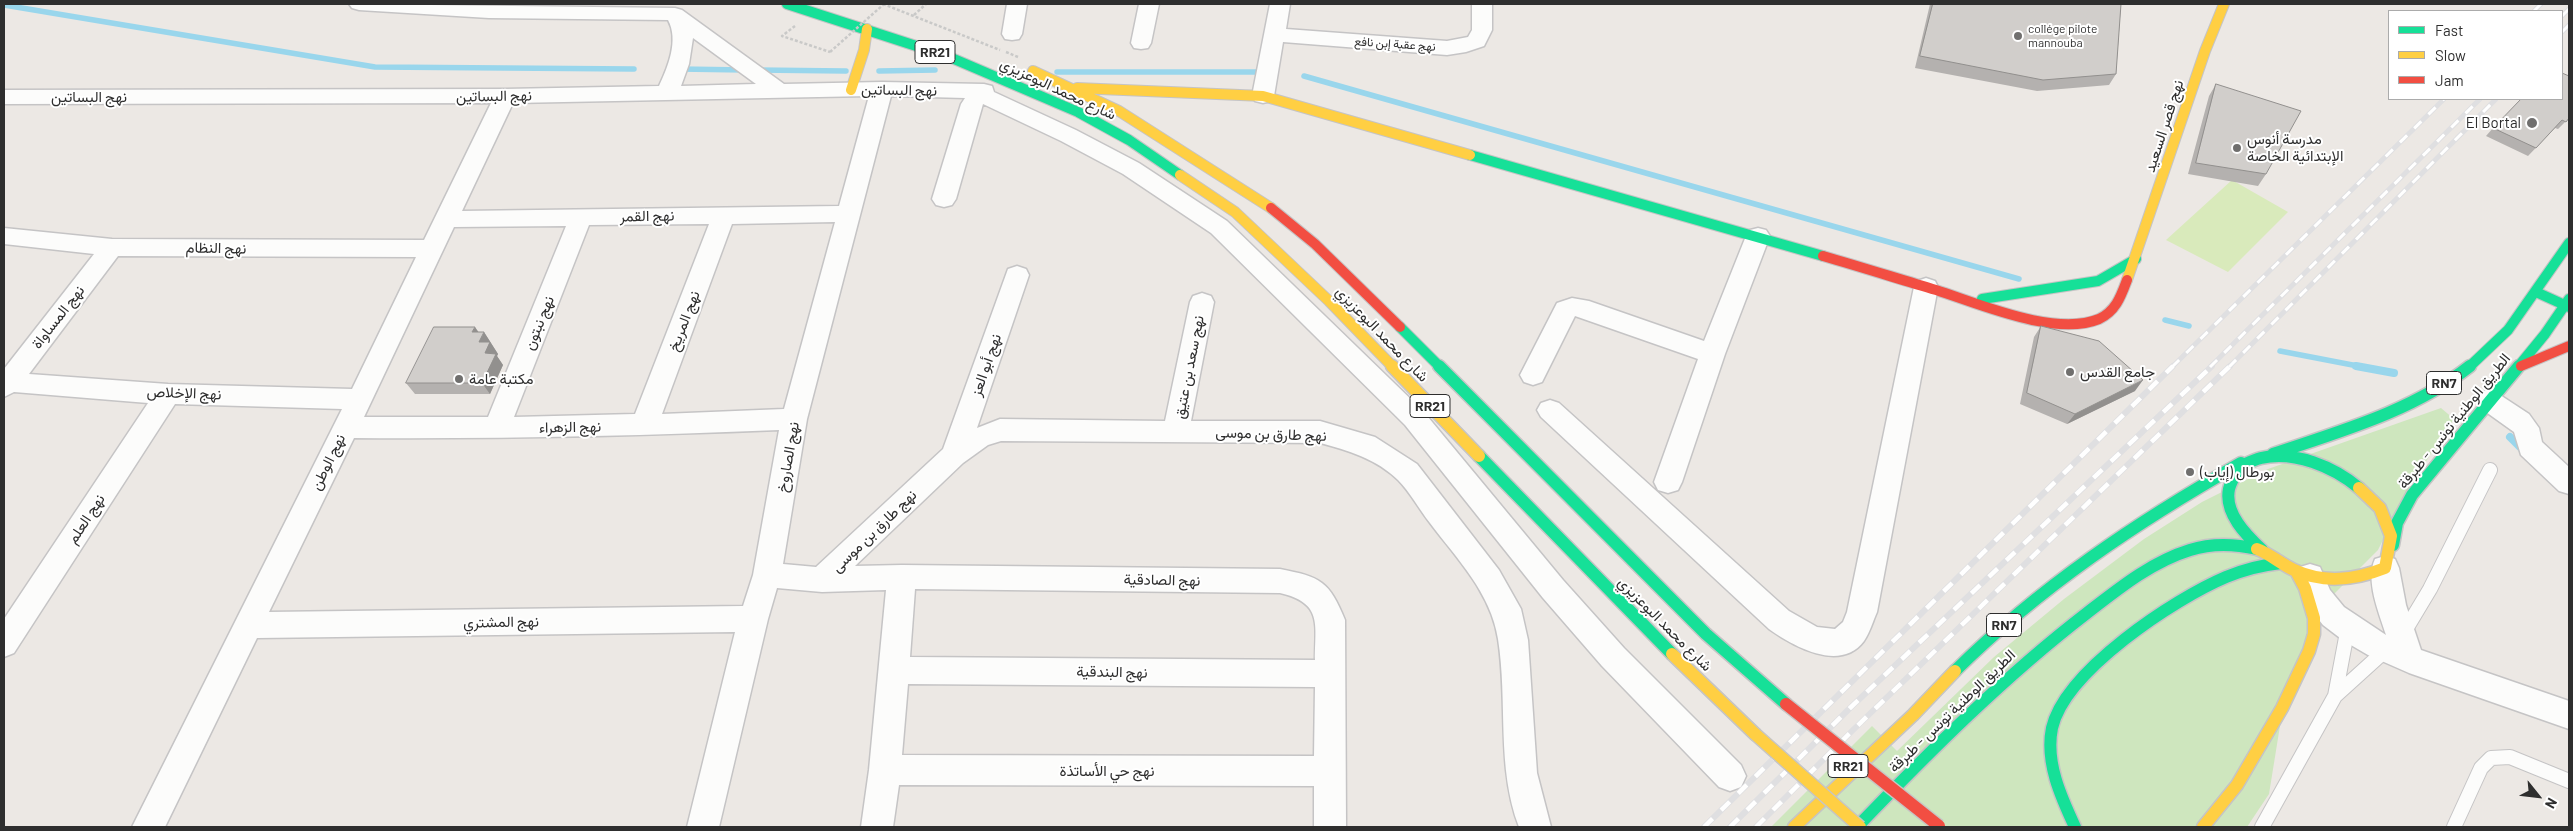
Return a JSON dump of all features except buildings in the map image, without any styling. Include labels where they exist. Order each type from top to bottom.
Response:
[{"type":"main road","name":"شارع محمد البوعزيزي","points":[[787,4],[947,56],[1026,88],[1078,112],[1129,140],[1235,212],[1329,301],[1643,625],[1755,734],[1859,827]]},
{"type":"main road","name":"نهج قصر السعيد","points":[[1074,88],[1172,90],[1263,96],[1758,236],[2022,316],[2072,324],[2089,322],[2112,312],[2120,301],[2136,259],[2205,51],[2224,4]]},
{"type":"main road","points":[[851,90],[864,50],[867,30]]},
{"type":"main road","name":"شارع محمد البوعزيزي","points":[[1020,62],[1119,111],[1257,197],[1315,244],[1379,305],[1706,634],[1786,704],[1861,780]]},
{"type":"main road","points":[[1144,100],[1149,96],[1172,90]]},
{"type":"main road","points":[[978,92],[1036,104],[1129,140]]},
{"type":"main road","points":[[1195,145],[1257,197]]},
{"type":"main road","name":"الطريق الوطنية تونس - طبرقة","points":[[2268,456],[2370,421],[2431,392],[2477,361],[2508,330],[2569,243]]},
{"type":"main road","points":[[1973,300],[2098,280],[2136,259]]},
{"type":"main road","points":[[2536,292],[2568,303]]},
{"type":"main road","name":"الطريق الوطنية تونس - طبرقة","points":[[2389,557],[2397,523],[2412,495],[2568,303]]},
{"type":"main road","points":[[2517,367],[2569,346]]},
{"type":"main road","name":"RN7","points":[[2268,456],[2298,457],[2325,466],[2355,484],[2382,511],[2388,524],[2389,557],[2368,576],[2348,581],[2303,573],[2281,563],[2262,550],[2250,539],[2234,517],[2228,500],[2229,480],[2245,461],[2268,456]]},
{"type":"main road","name":"الطريق الوطنية تونس - طبرقة","points":[[1794,827],[1913,715],[1978,647],[2033,598],[2090,554],[2166,505],[2245,461]]},
{"type":"main road","name":"الطريق الوطنية تونس - طبرقة","points":[[1859,827],[2007,677],[2074,621],[2128,583],[2172,558],[2200,548],[2232,545],[2262,550]]},
{"type":"main road","points":[[2075,827],[2061,800],[2051,750],[2056,717],[2070,691],[2100,661],[2170,609],[2217,580],[2246,569],[2281,563]]},
{"type":"main road","points":[[2203,827],[2237,785],[2282,708],[2309,651],[2314,634],[2314,618],[2305,588],[2303,573]]},
{"type":"main road","points":[[1786,704],[1941,827]]},
{"type":"main road","points":[[1755,734],[1844,827]]},
{"type":"main road","name":"RR21","points":[[1875,793],[1889,807]]},
{"type":"street","points":[[362,4],[489,12],[660,12],[675,14],[778,90]]},
{"type":"street","points":[[1012,34],[1017,4]]},
{"type":"street","points":[[1140,43],[1150,4]]},
{"type":"street","points":[[1263,96],[1280,4]]},
{"type":"street","name":"نهج عقبة إبن نافع","points":[[1274,35],[1447,48],[1466,46],[1477,41],[1482,30],[1482,4]]},
{"type":"street","points":[[667,92],[680,62],[683,43],[677,17]]},
{"type":"street","name":"نهج البساتين","points":[[4,97],[505,96],[882,89],[978,92]]},
{"type":"street","name":"نهج الصاروخ","points":[[703,827],[753,619],[767,575],[794,419],[847,214],[882,89]]},
{"type":"street","points":[[944,199],[972,104],[978,92],[1043,123],[1186,201],[1219,227],[1414,418],[1565,603],[1613,657],[1730,776]]},
{"type":"street","name":"نهج الوطن","points":[[148,827],[360,399],[430,249],[505,96]]},
{"type":"street","name":"نهج القمر","points":[[446,219],[847,214]]},
{"type":"street","name":"نهج المريخ","points":[[644,426],[724,216]]},
{"type":"street","name":"نهج نبتون","points":[[496,429],[581,217]]},
{"type":"street","name":"نهج النظام","points":[[4,236],[112,247],[430,249]]},
{"type":"street","points":[[1668,482],[1712,354],[1758,236]]},
{"type":"street","name":"نهج المساواة","points":[[6,384],[112,247]]},
{"type":"street","name":"نهج أبو العز","points":[[954,455],[1017,275]]},
{"type":"street","points":[[1550,410],[1779,620],[1806,637],[1824,642],[1837,642],[1849,636],[1862,612],[1926,287]]},
{"type":"street","name":"نهج سعد بن عتيق","points":[[1176,432],[1202,302]]},
{"type":"street","points":[[1533,376],[1566,310],[1572,306],[1597,312],[1712,354]]},
{"type":"street","name":"نهج الإخلاص","points":[[6,384],[168,394],[360,399]]},
{"type":"street","name":"نهج العلم","points":[[4,644],[168,394]]},
{"type":"street","points":[[2488,400],[2520,421],[2526,428],[2530,447],[2569,483]]},
{"type":"street","name":"نهج الزهراء","points":[[346,427],[496,429],[644,426],[794,419]]},
{"type":"street","name":"نهج طارق بن موسى","points":[[822,580],[954,455],[979,438],[1000,430],[1320,432],[1366,445],[1407,472],[1489,579],[1506,609],[1513,640],[1521,773],[1530,814],[1535,827]]},
{"type":"street","points":[[2389,557],[2391,605],[2399,649]]},
{"type":"street","points":[[2303,573],[2316,595],[2348,627],[2399,649],[2569,715]]},
{"type":"street","name":"نهج الصادقية","points":[[767,575],[822,580],[902,577],[1280,581],[1306,587],[1322,598],[1330,620],[1328,674],[1330,827]]},
{"type":"street","points":[[877,827],[886,770],[902,577]]},
{"type":"street","name":"نهج المشتري","points":[[249,625],[753,619]]},
{"type":"street","name":"نهج البندقية","points":[[895,670],[1328,674]]},
{"type":"street","name":"نهج حي الأساتذة","points":[[886,770],[1329,771]]},
{"type":"lane","points":[[2335,696],[2399,649],[2490,470]]},
{"type":"lane","points":[[2262,827],[2335,696],[2348,627]]},
{"type":"lane","points":[[2454,827],[2481,768],[2491,758],[2510,757],[2569,781]]},
{"type":"path","points":[[791,38],[830,52],[884,4],[914,15],[1020,62]]},
{"type":"path","points":[[914,15],[926,4]]},
{"type":"green space","points":[[2232,180],[2288,212],[2228,272],[2166,240]]},
{"type":"green space","points":[[2441,408],[2454,419],[2411,484],[2378,550],[2320,608],[2284,701],[2269,794],[2247,827],[1771,827],[1872,726],[1897,751],[1994,657],[2064,599],[2144,539],[2202,502],[2268,469]]},
{"type":"waterway","points":[[4,5],[375,67],[634,69]]},
{"type":"waterway","points":[[679,69],[745,70]]},
{"type":"waterway","points":[[756,70],[846,71]]},
{"type":"waterway","points":[[879,71],[935,70]]},
{"type":"waterway","points":[[1057,72],[1261,72]]},
{"type":"waterway","points":[[1304,76],[2019,279]]},
{"type":"waterway","points":[[2165,320],[2189,326]]},
{"type":"waterway","points":[[2280,351],[2363,367]]},
{"type":"waterway","points":[[2356,366],[2394,373]]},
{"type":"waterway","points":[[2510,437],[2524,451]]},
{"type":"railway","points":[[2535,10],[2541,4]]},
{"type":"railway","points":[[2563,15],[2569,9]]},
{"type":"railway","points":[[2563,31],[2569,25]]},
{"type":"railway","points":[[2172,367],[2443,100]]},
{"type":"railway","points":[[2210,367],[2479,100]]},
{"type":"railway","points":[[2230,366],[2495,100]]},
{"type":"railway","points":[[1704,827],[2173,366]]},
{"type":"railway","points":[[1730,827],[1850,708],[2212,366]]},
{"type":"railway","points":[[1756,827],[1853,730],[2230,366]]},
{"type":"traffic: fast","points":[[787,4],[947,56],[1078,112],[1129,140],[1180,175]]},
{"type":"traffic: fast","points":[[1470,155],[1823,256]]},
{"type":"traffic: fast","points":[[2273,454],[2337,433],[2400,408],[2430,393],[2458,375],[2485,354],[2508,330],[2569,243]]},
{"type":"traffic: fast","points":[[1982,299],[2098,281],[2136,259]]},
{"type":"traffic: fast","points":[[2536,292],[2569,307]]},
{"type":"traffic: fast","points":[[2393,545],[2397,523],[2412,495],[2545,334],[2569,299]]},
{"type":"traffic: fast","points":[[1400,327],[1706,634],[1786,704]]},
{"type":"traffic: fast","points":[[1479,456],[1672,654]]},
{"type":"traffic: fast","points":[[2262,550],[2238,523],[2230,507],[2229,489],[2239,467],[2257,459],[2271,456],[2298,459],[2340,474],[2359,488]]},
{"type":"traffic: fast","points":[[1955,671],[2020,610],[2090,556],[2164,508],[2241,463]]},
{"type":"traffic: fast","points":[[1857,827],[1972,711],[2032,657],[2129,582],[2165,560],[2190,550],[2224,545],[2257,549]]},
{"type":"traffic: fast","points":[[2075,827],[2054,774],[2052,759],[2052,731],[2055,717],[2065,698],[2081,678],[2102,658],[2151,620],[2176,604],[2199,590],[2234,574],[2257,567],[2281,563]]},
{"type":"traffic: slow","points":[[2127,280],[2205,51],[2224,4]]},
{"type":"traffic: slow","points":[[851,90],[864,50],[867,29]]},
{"type":"traffic: slow","points":[[1033,71],[1119,111],[1257,197],[1271,208]]},
{"type":"traffic: slow","points":[[1077,88],[1263,96]]},
{"type":"traffic: slow","points":[[1263,96],[1470,155]]},
{"type":"traffic: slow","points":[[1180,175],[1235,212],[1329,301],[1479,456]]},
{"type":"traffic: slow","points":[[2257,549],[2295,570],[2329,579],[2362,576],[2385,568],[2391,536],[2380,508],[2359,488]]},
{"type":"traffic: slow","points":[[2203,827],[2237,785],[2282,708],[2309,651],[2314,634],[2314,618],[2305,588],[2296,571]]},
{"type":"traffic: slow","points":[[1672,654],[1755,734]]},
{"type":"traffic: slow","points":[[1794,827],[1913,715],[1955,671]]},
{"type":"traffic: slow","points":[[1755,734],[1860,827]]},
{"type":"traffic: jam","points":[[1271,208],[1315,244],[1400,327]]},
{"type":"traffic: jam","points":[[1823,256],[2001,311],[2058,323],[2075,324],[2089,322],[2104,316],[2118,302],[2127,280]]},
{"type":"traffic: jam","points":[[2521,366],[2569,346]]},
{"type":"traffic: jam","points":[[1786,704],[1939,826]]},
{"type":"place","name":"collége pilote mannouba","points":[[2018,36]]},
{"type":"place","name":"El Bortal","points":[[2532,123]]},
{"type":"place","name":"مدرسة أنوس الإبتدائية الخاصة","points":[[2237,148]]},
{"type":"place","name":"جامع القدس","points":[[2070,372]]},
{"type":"place","name":"مكتبة عامة","points":[[459,379]]},
{"type":"place","name":"بورطال (إياب)","points":[[2190,472]]}]
